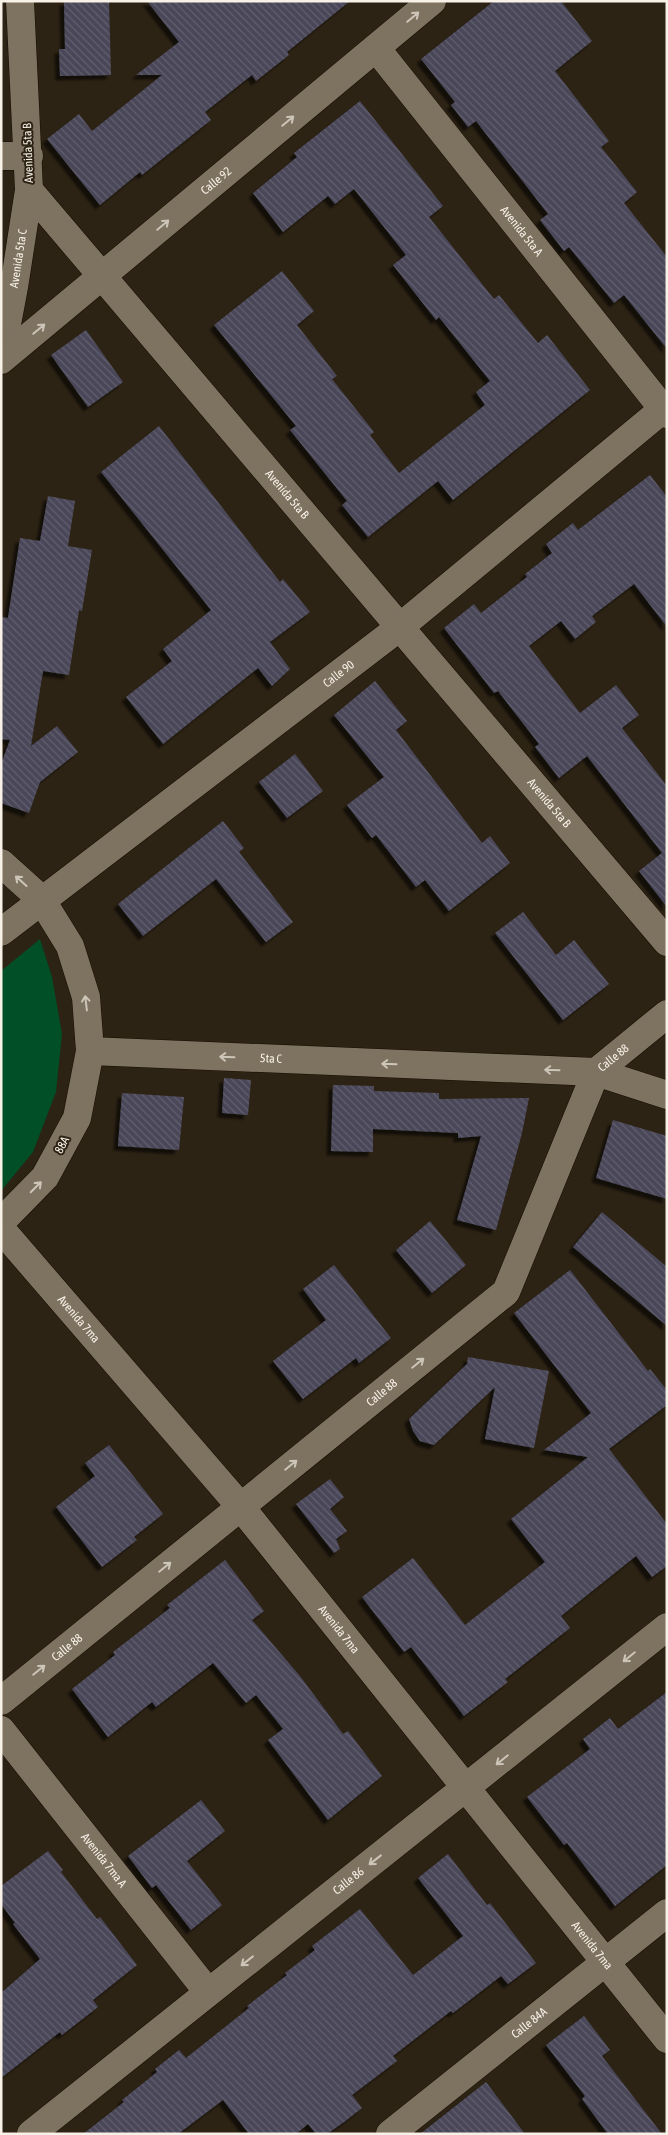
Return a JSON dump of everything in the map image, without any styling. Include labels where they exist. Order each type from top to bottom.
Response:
[{"type":"street","name":"Avenida 5ta B","points":[[20,1],[29,156],[29,190],[667,942]]},
{"type":"street","name":"Calle 92","points":[[1,360],[432,1]]},
{"type":"street","name":"Avenida 5ta A","points":[[376,48],[666,410]]},
{"type":"street","points":[[1,156],[29,156]]},
{"type":"street","name":"Avenida 5ta C","points":[[1,356],[29,190]]},
{"type":"street","name":"Calle 90","points":[[1,932],[41,899],[400,628],[666,410]]},
{"type":"street","points":[[1,863],[41,899],[70,946],[86,998],[90,1051]]},
{"type":"street","name":"Calle 88","points":[[1,1701],[506,1292],[596,1072],[667,1014]]},
{"type":"street","name":"5ta C","points":[[90,1051],[596,1072],[667,1095]]},
{"type":"street","name":"88A","points":[[1,1222],[45,1177],[77,1118],[90,1051]]},
{"type":"street","name":"Avenida 7ma","points":[[1,1228],[240,1506],[667,2039]]},
{"type":"street","name":"Calle 86","points":[[31,2134],[667,1627]]},
{"type":"street","name":"Avenida 7ma A","points":[[1,1730],[208,1992]]},
{"type":"street","name":"Calle 84A","points":[[390,2134],[604,1961],[667,1913]]},
{"type":"green space","points":[[40,939],[52,977],[62,1034],[56,1092],[33,1152],[1,1191],[1,971]]},
{"type":"building","points":[[64,1],[109,1],[111,75],[60,76],[59,49],[65,49]]},
{"type":"building","points":[[147,1],[350,1],[287,52],[289,55],[256,81],[252,75],[205,112],[211,120],[142,175],[140,172],[100,205],[47,139],[79,114],[92,131],[162,75],[136,75],[179,42]]},
{"type":"building","points":[[494,1],[561,1],[592,41],[555,71],[609,141],[601,147],[637,192],[624,203],[667,257],[667,349],[624,295],[614,303],[569,247],[564,251],[540,220],[548,214],[476,121],[468,127],[451,105],[455,102],[421,59]]},
{"type":"building","points":[[360,101],[443,206],[429,217],[494,299],[499,295],[538,343],[547,335],[590,390],[453,500],[438,481],[368,537],[342,505],[347,501],[290,430],[296,426],[214,325],[282,271],[314,311],[297,325],[337,376],[332,379],[374,432],[370,435],[399,473],[485,405],[476,392],[490,381],[439,317],[436,320],[393,265],[406,255],[354,189],[335,204],[328,196],[283,232],[253,193],[297,157],[294,153]]},
{"type":"building","points":[[86,330],[123,382],[88,407],[51,355]]},
{"type":"building","points":[[159,426],[280,582],[283,579],[310,612],[270,642],[290,669],[272,686],[258,668],[163,744],[126,697],[172,661],[163,649],[211,610],[101,472]]},
{"type":"building","points":[[650,475],[667,497],[667,627],[634,584],[592,616],[596,622],[575,639],[561,621],[529,646],[580,713],[616,685],[639,715],[622,728],[667,786],[667,907],[639,871],[662,853],[587,756],[559,778],[535,747],[539,744],[498,691],[494,693],[444,628],[474,604],[481,613],[527,577],[525,574],[552,553],[546,544],[573,523],[578,530]]},
{"type":"building","points":[[48,496],[75,501],[68,546],[92,550],[82,611],[79,610],[69,675],[43,671],[31,746],[57,726],[78,752],[40,782],[29,813],[1,803],[1,764],[10,740],[1,739],[1,617],[8,618],[20,538],[40,541]]},
{"type":"building","points":[[375,681],[407,721],[396,730],[482,843],[490,836],[510,863],[449,911],[425,880],[416,887],[376,835],[372,838],[347,805],[384,777],[334,715]]},
{"type":"building","points":[[295,754],[323,791],[287,818],[259,782]]},
{"type":"building","points":[[223,821],[244,848],[239,852],[293,922],[266,942],[216,879],[143,936],[118,904]]},
{"type":"building","points":[[523,912],[556,955],[574,940],[609,984],[563,1020],[495,933]]},
{"type":"building","points":[[224,1078],[251,1080],[248,1115],[222,1113]]},
{"type":"building","points":[[333,1085],[374,1086],[374,1091],[439,1093],[439,1099],[529,1098],[522,1133],[496,1230],[457,1220],[481,1136],[458,1138],[458,1133],[373,1129],[373,1152],[331,1151]]},
{"type":"building","points":[[122,1093],[184,1097],[179,1150],[118,1146]]},
{"type":"building","points":[[613,1120],[667,1136],[667,1199],[596,1178]]},
{"type":"building","points":[[602,1212],[667,1267],[667,1326],[573,1247]]},
{"type":"building","points":[[430,1221],[466,1265],[432,1293],[396,1250]]},
{"type":"building","points":[[334,1265],[391,1338],[359,1363],[356,1358],[303,1399],[273,1361],[326,1320],[303,1289]]},
{"type":"building","points":[[570,1270],[648,1371],[650,1369],[667,1390],[667,1405],[609,1449],[667,1524],[667,1566],[652,1577],[636,1556],[561,1616],[570,1628],[505,1679],[508,1682],[464,1716],[411,1647],[404,1652],[362,1597],[413,1558],[465,1625],[545,1562],[511,1519],[588,1457],[544,1450],[591,1413],[514,1313]]},
{"type":"building","points":[[468,1357],[549,1371],[534,1448],[485,1439],[495,1387],[434,1445],[420,1441],[413,1431],[409,1419],[467,1364]]},
{"type":"building","points":[[109,1445],[163,1514],[134,1537],[137,1540],[102,1567],[56,1507],[95,1476],[85,1463]]},
{"type":"building","points":[[330,1479],[344,1497],[330,1509],[347,1531],[336,1539],[340,1549],[334,1553],[296,1504]]},
{"type":"building","points":[[225,1560],[264,1611],[252,1620],[300,1676],[343,1734],[348,1731],[382,1776],[328,1820],[268,1740],[283,1729],[256,1695],[246,1703],[213,1663],[156,1707],[152,1702],[108,1737],[72,1689],[115,1655],[113,1652],[170,1608],[167,1605]]},
{"type":"building","points":[[667,1692],[667,1865],[615,1906],[567,1843],[564,1845],[527,1797],[590,1749],[583,1739],[610,1718],[618,1729]]},
{"type":"building","points":[[201,1800],[225,1831],[187,1861],[222,1905],[191,1930],[156,1885],[152,1888],[128,1856]]},
{"type":"building","points":[[48,1851],[63,1870],[61,1872],[97,1919],[100,1917],[137,1965],[93,2000],[98,2007],[62,2035],[60,2032],[1,2078],[1,1993],[40,1959],[13,1924],[15,1923],[1,1904],[1,1886]]},
{"type":"building","points":[[448,1854],[487,1905],[490,1903],[536,1963],[508,1984],[501,1976],[453,2013],[451,2011],[393,2056],[397,2061],[352,2095],[362,2108],[344,2122],[327,2134],[316,2134],[308,2124],[296,2134],[249,2134],[223,2100],[178,2134],[83,2134],[124,2102],[122,2100],[157,2072],[155,2069],[179,2050],[186,2058],[249,2008],[247,2006],[315,1950],[312,1946],[360,1909],[413,1975],[463,1936],[418,1878]]},
{"type":"building","points":[[584,2016],[610,2050],[602,2056],[662,2134],[608,2134],[582,2099],[585,2096],[546,2045]]},
{"type":"building","points":[[486,2082],[525,2134],[420,2134]]}]
